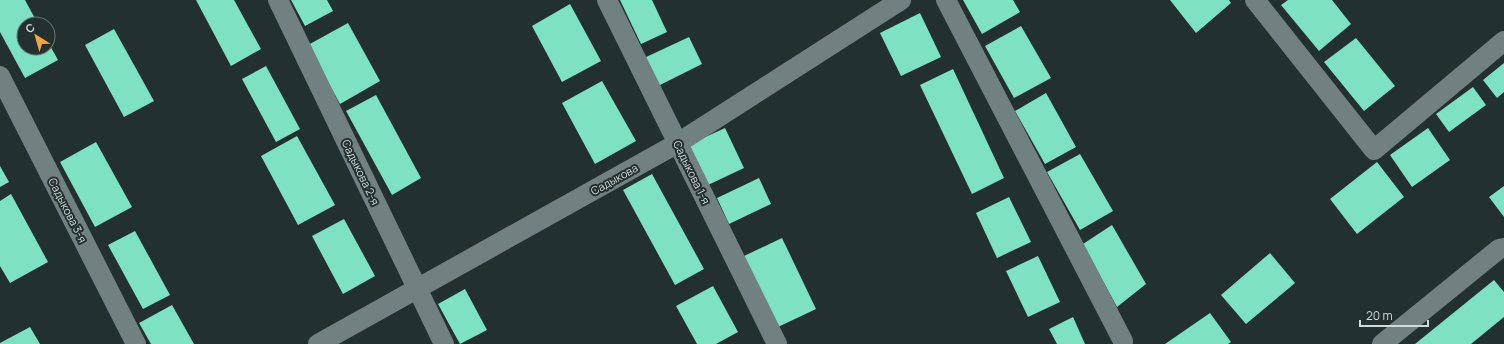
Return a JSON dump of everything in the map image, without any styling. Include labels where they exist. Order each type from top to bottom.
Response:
[{"type":"street","name":"Садыкова 2-я","points":[[278,0],[444,344]]},
{"type":"street","name":"Садыкова 1-я","points":[[607,0],[777,344]]},
{"type":"street","name":"Садыкова","points":[[318,344],[678,143],[900,0]]},
{"type":"street","points":[[946,0],[1124,341]]},
{"type":"street","points":[[1255,0],[1374,150],[1504,41]]},
{"type":"street","name":"Садыкова 3-я","points":[[0,76],[136,344]]},
{"type":"street","points":[[1382,344],[1499,249],[1504,248]]},
{"type":"building","points":[[0,0],[25,0],[34,16],[16,16],[16,56],[56,56],[58,60],[25,78],[0,32]]},
{"type":"building","points":[[196,0],[234,0],[261,49],[231,66]]},
{"type":"building","points":[[291,0],[327,0],[333,11],[305,26]]},
{"type":"building","points":[[620,0],[652,0],[667,32],[641,44]]},
{"type":"building","points":[[963,0],[1013,0],[1020,12],[982,34]]},
{"type":"building","points":[[1170,0],[1229,0],[1231,3],[1196,33]]},
{"type":"building","points":[[1288,0],[1332,0],[1351,24],[1319,51],[1281,5]]},
{"type":"building","points":[[570,4],[601,61],[562,82],[532,26]]},
{"type":"building","points":[[920,13],[941,57],[901,76],[880,33]]},
{"type":"building","points":[[348,23],[380,81],[340,104],[308,45]]},
{"type":"building","points":[[1021,26],[1051,78],[1014,98],[985,46]]},
{"type":"building","points":[[114,29],[154,101],[124,117],[85,45]]},
{"type":"building","points":[[689,37],[702,64],[658,86],[644,58]]},
{"type":"building","points":[[1356,38],[1395,86],[1364,111],[1324,62]]},
{"type":"building","points":[[1504,63],[1504,92],[1497,98],[1483,80]]},
{"type":"building","points":[[266,66],[300,129],[276,142],[242,79]]},
{"type":"building","points":[[953,69],[1004,178],[972,194],[920,85]]},
{"type":"building","points":[[602,81],[636,141],[595,164],[562,103]]},
{"type":"building","points":[[1473,87],[1486,105],[1449,132],[1436,114]]},
{"type":"building","points":[[1046,93],[1076,147],[1045,164],[1015,111]]},
{"type":"building","points":[[376,95],[421,178],[392,195],[346,111]]},
{"type":"building","points":[[725,128],[744,168],[708,185],[688,145]]},
{"type":"building","points":[[1428,128],[1450,160],[1412,187],[1390,155]]},
{"type":"building","points":[[297,136],[335,205],[298,225],[261,156]]},
{"type":"building","points":[[96,142],[132,207],[95,227],[60,162]]},
{"type":"building","points":[[1080,154],[1113,211],[1080,230],[1047,172]]},
{"type":"building","points":[[1377,162],[1404,197],[1357,234],[1330,199]]},
{"type":"building","points":[[0,166],[9,182],[0,187]]},
{"type":"building","points":[[652,174],[704,269],[675,285],[623,190]]},
{"type":"building","points":[[759,178],[771,204],[729,224],[717,198]]},
{"type":"building","points":[[1504,186],[1504,217],[1489,197]]},
{"type":"building","points":[[11,194],[48,262],[10,283],[0,266],[0,201]]},
{"type":"building","points":[[1009,197],[1031,242],[997,258],[976,213]]},
{"type":"building","points":[[344,219],[375,276],[343,294],[312,236]]},
{"type":"building","points":[[1112,225],[1146,284],[1117,307],[1083,244]]},
{"type":"building","points":[[135,231],[170,295],[143,309],[108,245]]},
{"type":"building","points":[[782,238],[816,309],[778,327],[744,256]]},
{"type":"building","points":[[1270,253],[1295,283],[1246,324],[1221,295]]},
{"type":"building","points":[[1038,256],[1060,302],[1028,317],[1006,271]]},
{"type":"building","points":[[1494,280],[1504,292],[1504,317],[1471,344],[1415,344]]},
{"type":"building","points":[[713,286],[738,332],[716,344],[697,344],[676,306]]},
{"type":"building","points":[[465,289],[487,330],[460,344],[438,304]]},
{"type":"building","points":[[172,305],[194,344],[151,344],[139,323]]},
{"type":"building","points":[[1210,313],[1231,342],[1228,344],[1165,344]]},
{"type":"building","points":[[1073,317],[1085,344],[1057,344],[1049,329]]},
{"type":"building","points":[[30,327],[40,344],[0,344],[0,343]]}]
